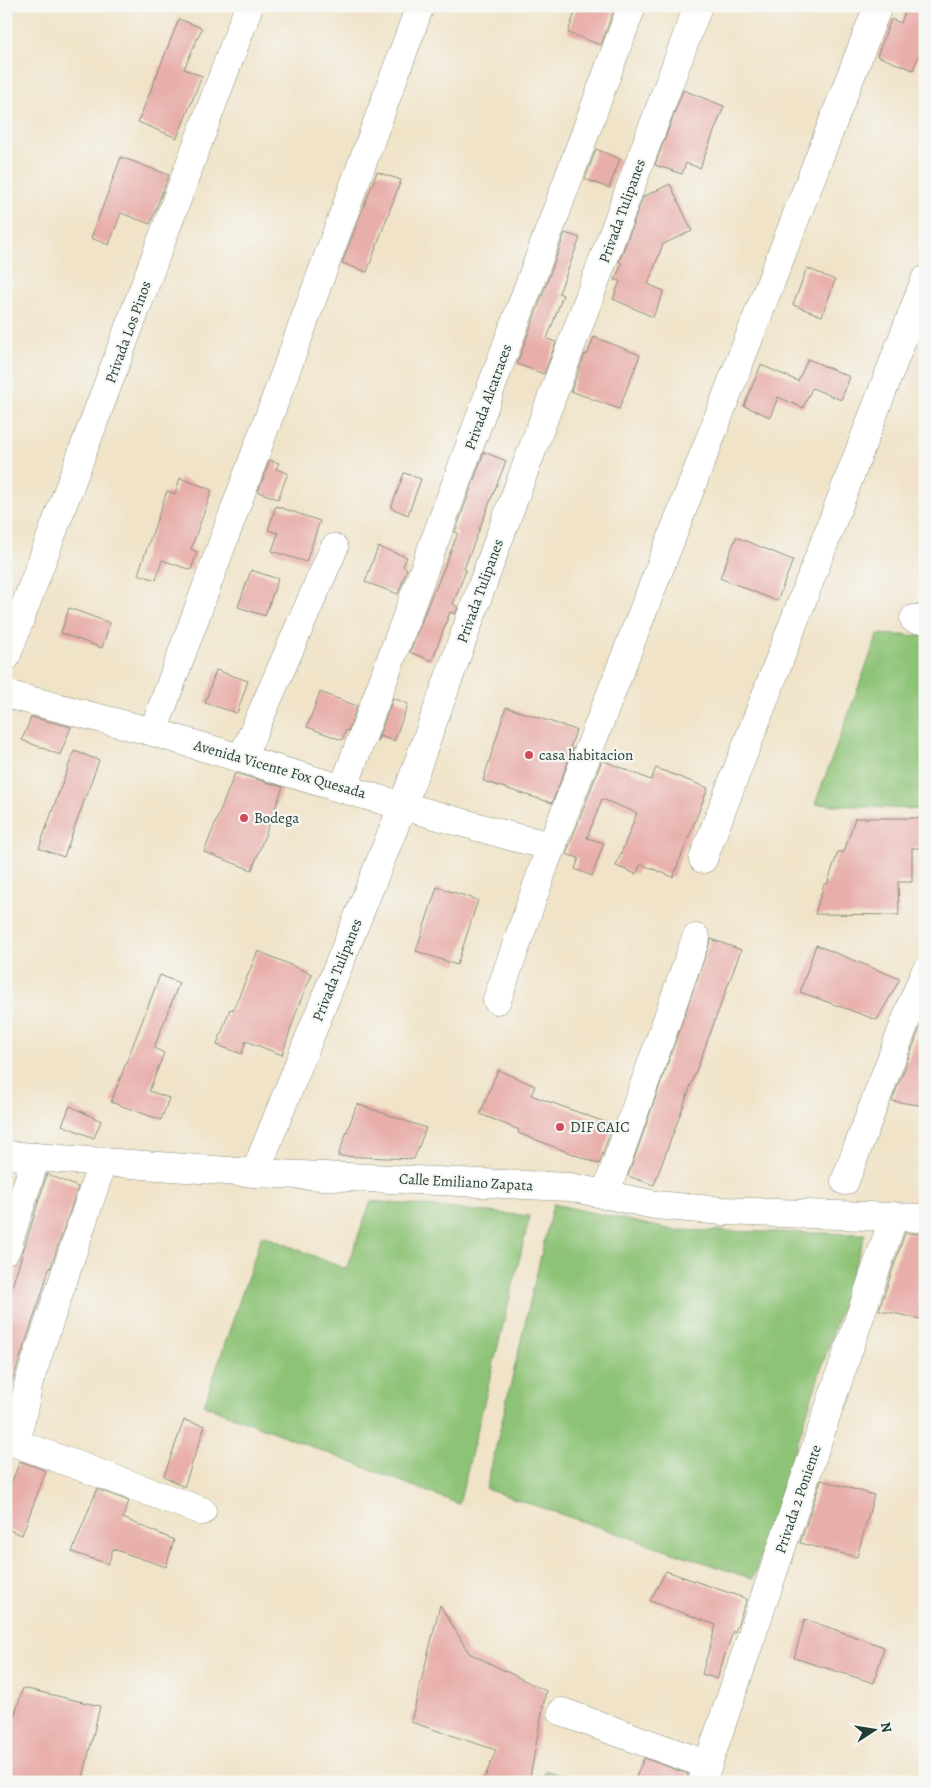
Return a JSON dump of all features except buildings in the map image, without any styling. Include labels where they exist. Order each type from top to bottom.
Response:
[{"type":"street","name":"Privada Los Pinos","points":[[6,657],[250,6]]},
{"type":"street","points":[[153,732],[420,6]]},
{"type":"street","name":"Privada Alcatraces","points":[[344,789],[632,6]]},
{"type":"street","name":"Privada Tulipanes","points":[[255,1173],[403,805],[497,544],[698,6]]},
{"type":"street","points":[[497,1000],[534,893],[878,6]]},
{"type":"street","points":[[703,859],[925,280]]},
{"type":"street","points":[[242,758],[334,548]]},
{"type":"street","name":"Avenida Vicente Fox Quesada","points":[[6,694],[153,732],[344,789],[517,838],[553,846]]},
{"type":"street","points":[[605,1195],[696,938]]},
{"type":"street","points":[[845,1181],[918,1004],[925,972]]},
{"type":"street","name":"Calle Emiliano Zapata","points":[[6,1155],[255,1173],[570,1188],[655,1205],[723,1212],[925,1218]]},
{"type":"street","points":[[6,1250],[36,1157]]},
{"type":"street","points":[[104,1161],[30,1382],[16,1443],[202,1511]]},
{"type":"street","name":"Privada 2 Poniente","points":[[705,1774],[894,1216]]},
{"type":"street","points":[[562,1712],[705,1774]]},
{"type":"green space","points":[[878,634],[925,636],[925,810],[815,804]]},
{"type":"green space","points":[[371,1201],[530,1216],[459,1504],[204,1405],[262,1235],[346,1269]]},
{"type":"green space","points":[[553,1204],[673,1230],[865,1234],[753,1579],[486,1489]]},
{"type":"green space","points":[[545,1770],[582,1782],[541,1782]]},
{"type":"place","name":"casa habitacion","points":[[529,755]]},
{"type":"place","name":"Bodega","points":[[244,818]]},
{"type":"place","name":"DIF CAIC","points":[[560,1127]]}]
